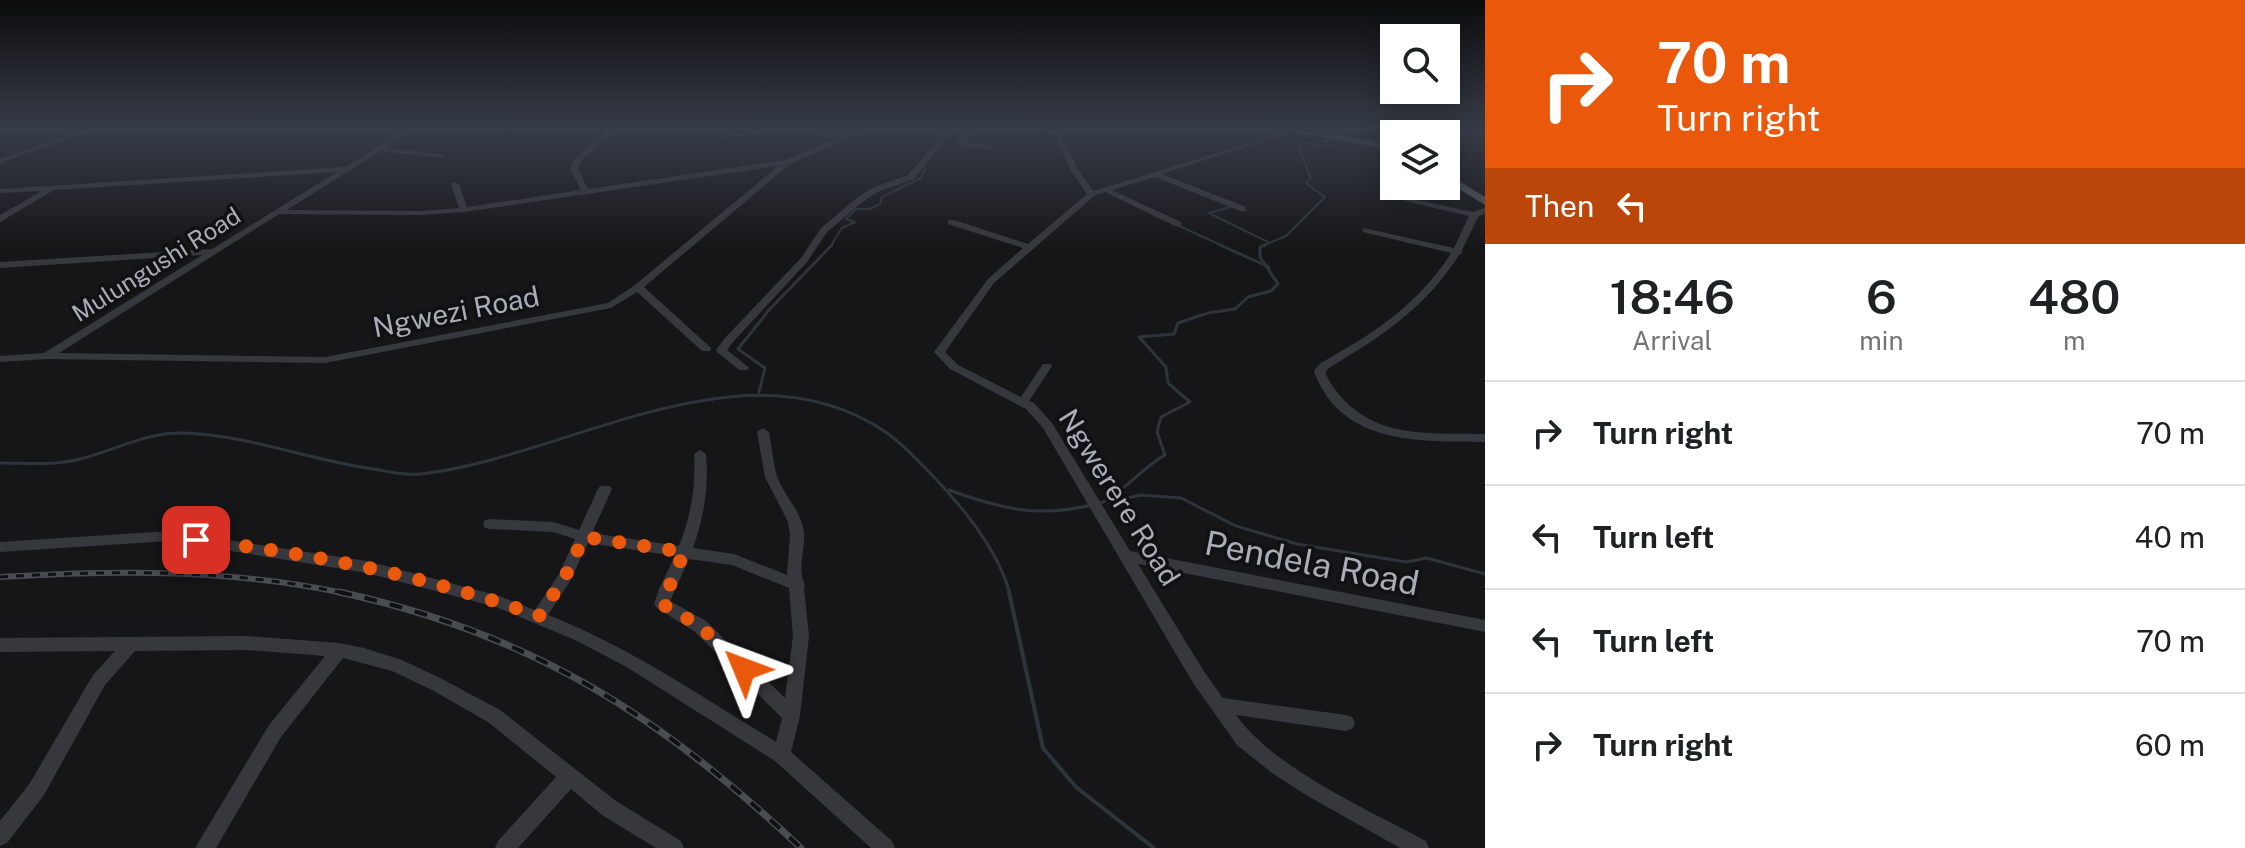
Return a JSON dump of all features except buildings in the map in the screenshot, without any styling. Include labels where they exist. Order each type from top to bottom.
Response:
[{"type":"main road","points":[[1460,185],[1485,202]]},
{"type":"street","points":[[0,191],[321,170]]},
{"type":"street","name":"Mulungushi Road","points":[[47,356],[345,170]]},
{"type":"street","points":[[574,170],[585,191]]},
{"type":"street","points":[[278,212],[464,210],[732,170]]},
{"type":"street","points":[[747,170],[768,178]]},
{"type":"street","name":"Ngwezi Road","points":[[0,359],[47,356],[346,358],[611,305],[638,287],[778,170]]},
{"type":"street","points":[[743,368],[721,350],[804,260],[824,230],[877,189],[911,177],[917,170]]},
{"type":"street","points":[[1074,170],[1091,194]]},
{"type":"street","name":"Ngwerere Road","points":[[1169,170],[1091,194],[991,281],[939,352],[954,367],[1023,402],[1048,426],[1199,678],[1243,739],[1278,767],[1419,848]]},
{"type":"street","points":[[1155,174],[1243,209]]},
{"type":"street","points":[[455,184],[464,210]]},
{"type":"street","points":[[0,219],[55,186]]},
{"type":"street","points":[[1104,189],[1178,224]]},
{"type":"street","points":[[1413,200],[1480,213],[1459,252],[1435,286],[1387,327],[1327,363],[1320,370],[1321,378],[1341,404],[1363,424],[1381,432],[1485,438]]},
{"type":"street","points":[[951,222],[1028,247]]},
{"type":"street","points":[[1366,230],[1459,252]]},
{"type":"street","points":[[0,265],[213,252]]},
{"type":"street","points":[[638,287],[706,349]]},
{"type":"street","points":[[1023,402],[1047,366]]},
{"type":"street","points":[[763,432],[771,477],[795,522],[797,535],[794,567],[801,636],[791,716],[781,755]]},
{"type":"street","points":[[700,454],[701,493],[684,552],[662,604],[700,626],[791,716]]},
{"type":"street","points":[[539,616],[565,577],[605,489]]},
{"type":"street","points":[[490,524],[553,527],[584,537],[734,560],[798,585]]},
{"type":"street","points":[[0,547],[169,536],[367,567],[499,602],[539,616],[631,661],[781,755],[885,848]]},
{"type":"street","name":"Pendela Road","points":[[1127,556],[1485,626]]},
{"type":"street","points":[[0,645],[246,643],[339,650],[396,665],[494,716],[609,808],[674,848]]},
{"type":"street","points":[[0,836],[37,789],[99,680],[130,645]]},
{"type":"street","points":[[205,848],[275,731],[339,650]]},
{"type":"street","points":[[1219,705],[1346,723]]},
{"type":"street","points":[[505,848],[569,777]]},
{"type":"waterway","points":[[830,247],[842,228],[855,222],[846,219],[856,209],[869,209],[880,204],[882,197],[921,178],[925,170]]},
{"type":"waterway","points":[[1260,247],[1286,236],[1325,197],[1306,183],[1311,178],[1308,170]]},
{"type":"waterway","points":[[1230,207],[1209,213],[1268,242]]},
{"type":"waterway","points":[[1177,225],[1225,247]]},
{"type":"waterway","points":[[759,392],[765,368],[738,349],[769,310],[832,245]]},
{"type":"waterway","points":[[1220,245],[1266,266]]},
{"type":"waterway","points":[[1260,247],[1265,245]]},
{"type":"waterway","points":[[1260,247],[1260,257],[1266,266]]},
{"type":"waterway","points":[[1099,504],[1165,455],[1157,432],[1161,417],[1190,402],[1168,383],[1166,367],[1139,337],[1174,334],[1178,323],[1208,313],[1235,309],[1248,297],[1271,291],[1278,284],[1266,266]]},
{"type":"waterway","points":[[0,463],[74,461],[145,438],[183,433],[231,438],[349,465],[421,474],[478,463],[656,410],[716,398],[775,396],[832,406],[899,442],[943,487],[978,530],[997,561],[1010,594]]},
{"type":"waterway","points":[[949,490],[1019,510],[1053,511],[1092,505]]},
{"type":"waterway","points":[[1109,502],[1141,495],[1181,498],[1236,526],[1297,544],[1406,562],[1427,558],[1485,574]]},
{"type":"waterway","points":[[1009,592],[1043,748],[1076,787],[1154,848]]},
{"type":"railway","points":[[0,577],[88,573],[218,576],[344,593]]},
{"type":"railway","points":[[339,592],[344,593]]},
{"type":"railway","points":[[344,593],[408,609],[472,631],[532,656],[589,686],[643,719],[696,758],[801,848]]},
{"type":"route","points":[[196,540],[367,567],[499,602],[539,616],[565,577],[584,537],[684,552],[664,593],[661,602],[664,608],[700,626],[744,669]]}]
